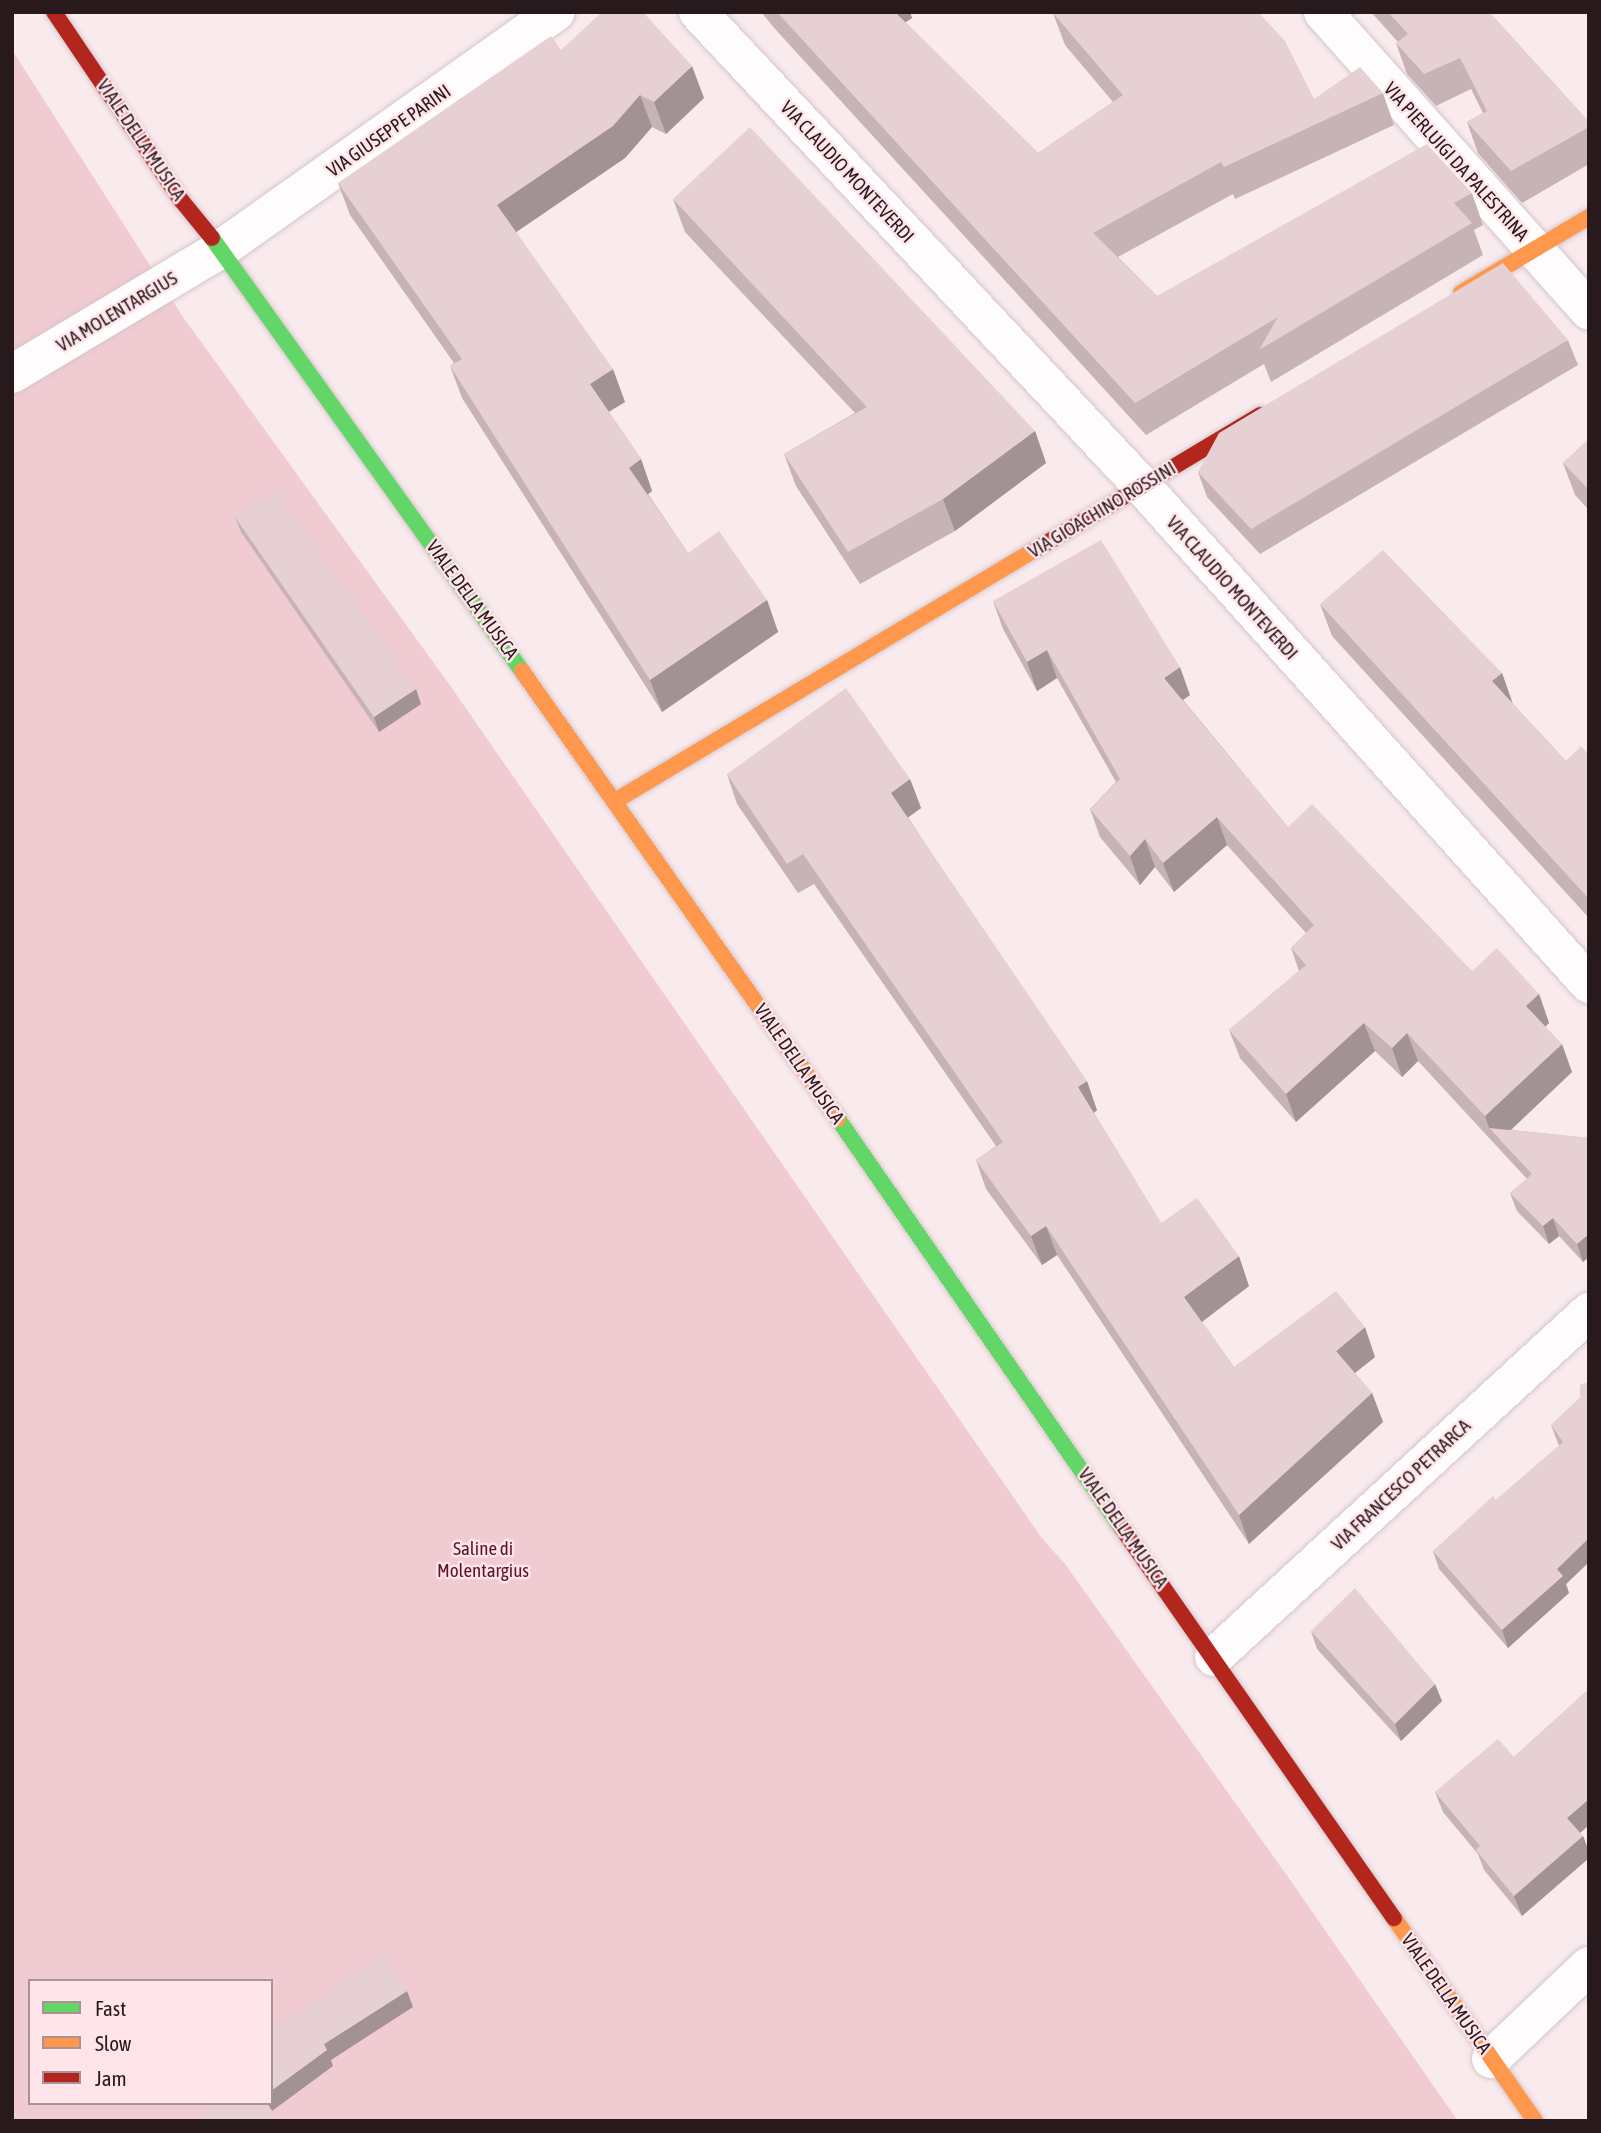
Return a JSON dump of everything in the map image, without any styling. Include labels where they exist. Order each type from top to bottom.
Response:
[{"type":"street","name":"VIALE DELLA MUSICA","points":[[54,12],[180,200],[221,249],[615,801],[1535,2121]]},
{"type":"street","name":"VIA GIUSEPPE PARINI","points":[[221,249],[556,12]]},
{"type":"street","name":"VIA CLAUDIO MONTEVERDI","points":[[698,12],[1142,486],[1589,984]]},
{"type":"street","name":"VIA PIERLUIGI DA PALESTRINA","points":[[1323,12],[1589,311]]},
{"type":"street","points":[[1451,300],[1589,217]]},
{"type":"street","name":"VIA MOLENTARGIUS","points":[[12,374],[221,249]]},
{"type":"street","name":"VIA GIOACHINO ROSSINI","points":[[615,801],[1272,407]]},
{"type":"street","name":"VIA FRANCESCO PETRARCA","points":[[1214,1657],[1589,1312]]},
{"type":"street","points":[[1491,2059],[1589,1966]]},
{"type":"green space","name":"Saline di Molentargius","points":[[12,50],[183,317],[449,684],[1041,1537],[1065,1564],[1458,2121],[12,2121]]},
{"type":"building","points":[[602,12],[643,12],[692,66],[654,102],[640,95],[613,126],[497,205],[613,369],[590,384],[641,459],[629,468],[688,553],[719,531],[767,600],[650,680],[450,366],[462,359],[338,183],[551,36],[561,50]]},
{"type":"building","points":[[777,12],[895,12],[1038,153],[1123,95],[1054,12],[1258,12],[1285,41],[1314,99],[1360,67],[1383,93],[1224,167],[1221,162],[1093,233],[1157,296],[1427,144],[1472,193],[1454,203],[1472,223],[1259,350],[1278,317],[1135,403]]},
{"type":"building","points":[[1388,12],[1489,12],[1589,122],[1589,127],[1511,171],[1467,122],[1487,111],[1460,58],[1424,74],[1396,43],[1408,34]]},
{"type":"building","points":[[750,127],[1035,431],[943,499],[848,552],[784,454],[867,407],[673,199]]},
{"type":"building","points":[[1503,263],[1568,340],[1251,529],[1198,472],[1219,433]]},
{"type":"building","points":[[1589,439],[1589,490],[1563,463]]},
{"type":"building","points":[[276,489],[416,689],[374,717],[235,517]]},
{"type":"building","points":[[1101,540],[1180,667],[1164,678],[1288,827],[1312,804],[1472,971],[1497,948],[1539,994],[1526,1006],[1562,1044],[1485,1116],[1407,1033],[1392,1048],[1364,1023],[1286,1094],[1229,1030],[1306,965],[1291,948],[1314,925],[1217,817],[1163,863],[1145,839],[1130,856],[1090,809],[1120,779],[1047,650],[1027,662],[993,601]]},
{"type":"building","points":[[1383,550],[1502,673],[1492,681],[1566,761],[1581,746],[1589,755],[1589,899],[1320,604]]},
{"type":"building","points":[[846,688],[910,779],[891,793],[1087,1081],[1078,1087],[1161,1223],[1197,1198],[1239,1256],[1184,1297],[1234,1367],[1336,1291],[1365,1327],[1336,1351],[1372,1393],[1239,1515],[1046,1226],[1031,1236],[976,1160],[1003,1142],[803,854],[787,864],[727,774]]},
{"type":"building","points":[[1489,1128],[1589,1138],[1589,1234],[1577,1244],[1553,1218],[1543,1226],[1510,1193],[1532,1174]]},
{"type":"building","points":[[1589,1382],[1589,1538],[1557,1569],[1563,1576],[1502,1630],[1433,1551],[1493,1496],[1496,1500],[1563,1442],[1551,1425],[1580,1398],[1580,1385]]},
{"type":"building","points":[[1355,1588],[1435,1684],[1395,1724],[1311,1631]]},
{"type":"building","points":[[1589,1689],[1589,1799],[1567,1818],[1583,1836],[1514,1896],[1476,1850],[1480,1846],[1435,1792],[1498,1739],[1514,1757]]},
{"type":"building","points":[[383,1955],[407,1991],[324,2044],[327,2050],[273,2090],[273,2031]]},
{"type":"building","points":[[214,2105],[268,2105],[279,2121],[203,2121],[199,2116]]},
{"type":"traffic: fast","points":[[212,238],[522,671]]},
{"type":"traffic: fast","points":[[838,1119],[1121,1527]]},
{"type":"traffic: slow","points":[[1461,293],[1589,217]]},
{"type":"traffic: slow","points":[[615,801],[1038,548]]},
{"type":"traffic: slow","points":[[522,671],[838,1119]]},
{"type":"traffic: slow","points":[[1394,1918],[1535,2121]]},
{"type":"traffic: jam","points":[[54,12],[181,200],[212,238]]},
{"type":"traffic: jam","points":[[1038,548],[1260,415]]},
{"type":"traffic: jam","points":[[1121,1527],[1394,1918]]}]
